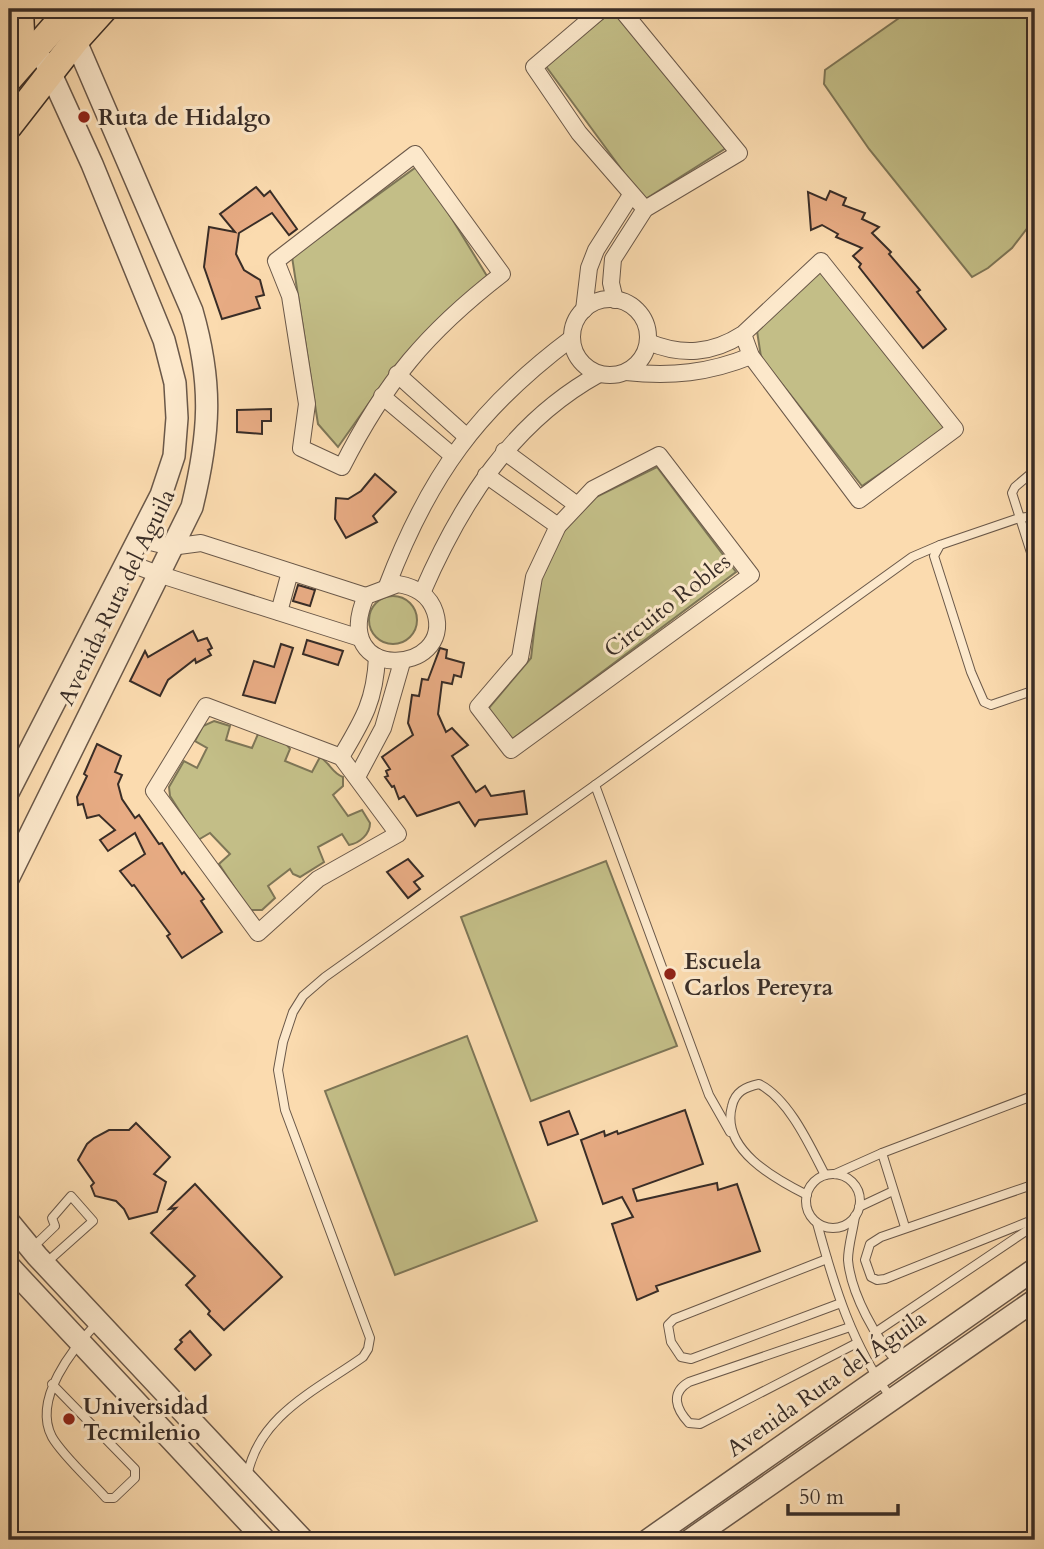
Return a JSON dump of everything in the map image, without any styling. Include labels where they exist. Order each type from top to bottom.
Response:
[{"type":"main road","points":[[11,75],[21,33],[22,9]]},
{"type":"main road","points":[[9,126],[76,40],[104,9]]},
{"type":"main road","points":[[11,75],[65,11]]},
{"type":"street","points":[[22,9],[39,44]]},
{"type":"street","points":[[602,9],[534,67],[579,133],[645,209]]},
{"type":"street","points":[[615,300],[611,283],[613,258],[645,209],[738,153],[621,9]]},
{"type":"street","name":"Avenida Ruta del Aguila","points":[[9,877],[192,507],[202,465],[208,411],[203,349],[192,311],[65,11]]},
{"type":"street","name":"Avenida Ruta del Aguila","points":[[9,791],[161,495],[174,456],[177,418],[175,383],[164,340],[92,164],[39,44]]},
{"type":"street","points":[[415,154],[502,274],[464,304],[429,337],[397,374],[342,467],[301,447],[307,404],[290,296],[276,261],[415,154]]},
{"type":"street","points":[[631,195],[596,250],[589,268],[584,310],[573,327],[574,350],[580,360],[588,369],[599,374],[626,372],[655,375],[707,371],[751,356]]},
{"type":"street","points":[[596,250],[613,258]]},
{"type":"street","points":[[648,342],[674,351],[717,348],[743,334],[821,261],[954,429],[859,500],[751,356],[743,334]]},
{"type":"street","points":[[584,310],[604,300],[615,300],[627,303],[644,319],[648,342],[644,354],[636,365],[626,372]]},
{"type":"street","points":[[387,586],[404,541],[426,497],[467,437],[498,400],[572,338]]},
{"type":"street","points":[[685,374],[687,352]]},
{"type":"street","points":[[397,374],[467,437]]},
{"type":"street","points":[[422,593],[448,537],[504,451],[528,425],[563,396],[599,374]]},
{"type":"street","points":[[382,396],[453,456]]},
{"type":"street","points":[[504,451],[577,505]]},
{"type":"street","name":"Circuito Robles","points":[[659,455],[751,575],[511,750],[478,707],[520,658],[534,577],[558,526],[577,505],[593,489],[659,455]]},
{"type":"street","points":[[174,456],[202,465]]},
{"type":"street","points":[[486,475],[558,526]]},
{"type":"street","points":[[138,539],[171,547],[201,543],[366,596]]},
{"type":"street","points":[[126,562],[158,575],[360,638]]},
{"type":"street","points":[[279,612],[289,572]]},
{"type":"street","points":[[398,584],[411,586],[422,593],[436,614],[433,640],[425,651],[402,662],[389,662],[367,649],[360,638],[358,626],[359,613],[366,596],[398,584]]},
{"type":"street","points":[[341,757],[365,718],[376,680],[377,657]]},
{"type":"street","points":[[357,777],[383,728],[402,662]]},
{"type":"street","points":[[206,706],[341,757],[398,834],[318,879],[258,933],[154,791],[206,706]]},
{"type":"street","points":[[365,718],[383,728]]},
{"type":"street","points":[[9,1222],[98,1322],[303,1540]]},
{"type":"street","name":"Avenida Ruta del Águila","points":[[648,1540],[1035,1269]]},
{"type":"street","points":[[10,1271],[265,1540]]},
{"type":"street","points":[[999,1295],[1013,1315]]},
{"type":"street","points":[[690,1540],[1035,1300]]},
{"type":"lane","points":[[1035,470],[1013,489],[1019,518],[1035,565]]},
{"type":"lane","points":[[246,1480],[254,1453],[279,1415],[363,1357],[370,1338],[285,1110],[278,1070],[283,1042],[293,1012],[303,996],[325,977],[912,557],[1019,518],[1035,516]]},
{"type":"lane","points":[[940,545],[934,556],[971,672],[984,702],[992,705],[1035,690]]},
{"type":"lane","points":[[595,785],[709,1095],[730,1132],[744,1150],[764,1170],[807,1195]]},
{"type":"lane","points":[[730,1132],[734,1098],[747,1087],[759,1084],[780,1101],[830,1175],[852,1181],[860,1198],[849,1250],[849,1263],[860,1301],[876,1332],[899,1364]]},
{"type":"lane","points":[[892,1399],[877,1380],[841,1303],[817,1223],[808,1210],[807,1195],[810,1186],[882,1153],[1035,1095]]},
{"type":"lane","points":[[882,1153],[905,1227]]},
{"type":"lane","points":[[1035,1184],[905,1227],[870,1244],[865,1260],[872,1277],[877,1280],[885,1279],[1035,1219]]},
{"type":"lane","points":[[817,1223],[825,1227],[842,1226],[857,1211],[893,1191]]},
{"type":"lane","points":[[71,1196],[93,1221],[38,1256],[55,1226],[52,1218],[71,1196]]},
{"type":"lane","points":[[876,1332],[1035,1225]]},
{"type":"lane","points":[[827,1259],[674,1319],[668,1325],[671,1342],[681,1357],[691,1359],[841,1303]]},
{"type":"lane","points":[[52,1384],[135,1469],[135,1478],[114,1498],[107,1498],[54,1439],[48,1419],[52,1384],[78,1343],[98,1322]]},
{"type":"lane","points":[[850,1326],[689,1382],[678,1390],[676,1395],[682,1416],[689,1423],[700,1424],[858,1343]]},
{"type":"shaded area","points":[[615,9],[726,148],[644,200],[545,65]]},
{"type":"shaded area","points":[[912,9],[1028,9],[1035,28],[1035,218],[1012,248],[988,268],[972,277],[869,149],[824,84],[825,70]]},
{"type":"shaded area","points":[[419,165],[487,276],[396,365],[338,447],[318,424],[292,257]]},
{"type":"shaded area","points":[[820,272],[945,429],[862,486],[761,357],[757,331]]},
{"type":"shaded area","points":[[657,467],[736,572],[511,740],[488,709],[531,658],[540,580],[563,531],[596,497]]},
{"type":"shaded area","points":[[393,596],[410,603],[417,620],[410,637],[393,644],[376,637],[369,620],[376,603]]},
{"type":"shaded area","points":[[214,721],[230,726],[226,740],[252,748],[258,734],[286,744],[290,749],[285,761],[312,772],[320,757],[343,777],[343,786],[333,795],[348,816],[362,810],[370,823],[364,837],[357,842],[349,845],[342,834],[318,847],[324,862],[300,877],[290,869],[268,886],[275,898],[262,910],[251,910],[246,905],[219,864],[230,854],[210,833],[198,840],[170,796],[169,787],[184,761],[197,768],[207,748],[195,741],[203,726]]},
{"type":"shaded area","points":[[606,861],[677,1046],[531,1101],[461,917]]},
{"type":"shaded area","points":[[467,1036],[537,1221],[395,1275],[325,1091]]},
{"type":"building","points":[[256,187],[264,196],[270,191],[297,229],[289,235],[272,213],[239,233],[236,254],[244,270],[260,280],[264,295],[256,297],[260,308],[222,319],[204,267],[209,227],[235,232],[220,214]]},
{"type":"building","points":[[830,191],[846,198],[843,205],[865,213],[862,219],[879,227],[872,233],[891,252],[889,254],[920,290],[917,292],[946,329],[923,348],[859,267],[861,264],[853,256],[862,248],[836,237],[838,234],[822,225],[811,230],[808,192],[826,200]]},
{"type":"building","points":[[271,409],[271,421],[262,421],[262,434],[237,432],[237,410]]},
{"type":"building","points":[[375,474],[396,492],[373,516],[377,522],[346,538],[335,519],[336,498],[348,499],[361,491]]},
{"type":"building","points":[[298,585],[315,590],[310,606],[293,601]]},
{"type":"building","points":[[193,631],[198,641],[207,638],[212,648],[208,650],[211,655],[196,663],[195,659],[168,680],[160,696],[130,681],[145,651],[148,657]]},
{"type":"building","points":[[307,640],[343,651],[338,665],[303,654]]},
{"type":"building","points":[[281,644],[293,648],[275,703],[243,695],[254,661],[274,667]]},
{"type":"building","points":[[440,648],[447,650],[446,658],[464,663],[461,677],[454,675],[452,684],[442,682],[438,714],[446,732],[452,728],[468,745],[452,756],[476,792],[485,786],[491,796],[524,791],[527,814],[479,820],[475,826],[459,802],[417,816],[404,796],[399,799],[394,786],[392,787],[385,777],[388,776],[386,771],[390,769],[382,757],[413,735],[408,723],[412,695],[419,696],[422,679],[428,680]]},
{"type":"building","points":[[97,744],[121,756],[115,772],[122,775],[118,784],[122,799],[135,818],[139,815],[159,844],[162,843],[182,874],[184,872],[204,899],[201,901],[222,932],[182,958],[167,936],[170,934],[134,885],[132,886],[120,871],[145,854],[135,833],[108,851],[100,840],[115,830],[99,815],[87,818],[83,804],[78,805],[77,797],[87,776],[84,774]]},
{"type":"building","points":[[408,859],[423,876],[414,882],[420,889],[408,898],[387,872]]},
{"type":"building","points":[[685,1110],[703,1164],[633,1189],[637,1201],[717,1183],[718,1190],[737,1184],[760,1251],[656,1286],[658,1291],[637,1300],[612,1224],[633,1217],[622,1197],[603,1204],[581,1140],[604,1131],[605,1136],[617,1131],[618,1134]]},
{"type":"building","points":[[569,1111],[578,1134],[548,1145],[540,1122]]},
{"type":"building","points":[[136,1123],[170,1157],[154,1174],[166,1182],[157,1212],[129,1219],[116,1201],[95,1196],[91,1186],[94,1183],[78,1160],[87,1144],[94,1138],[109,1130],[129,1130]]},
{"type":"building","points":[[195,1184],[282,1277],[224,1330],[186,1285],[195,1276],[151,1233],[176,1208],[169,1209]]},
{"type":"building","points":[[190,1331],[211,1355],[195,1370],[175,1349]]},
{"type":"place","name":"Ruta de Hidalgo","points":[[84,117]]},
{"type":"place","name":"Escuela Carlos Pereyra","points":[[670,974]]},
{"type":"place","name":"Universidad Tecmilenio","points":[[69,1419]]}]
